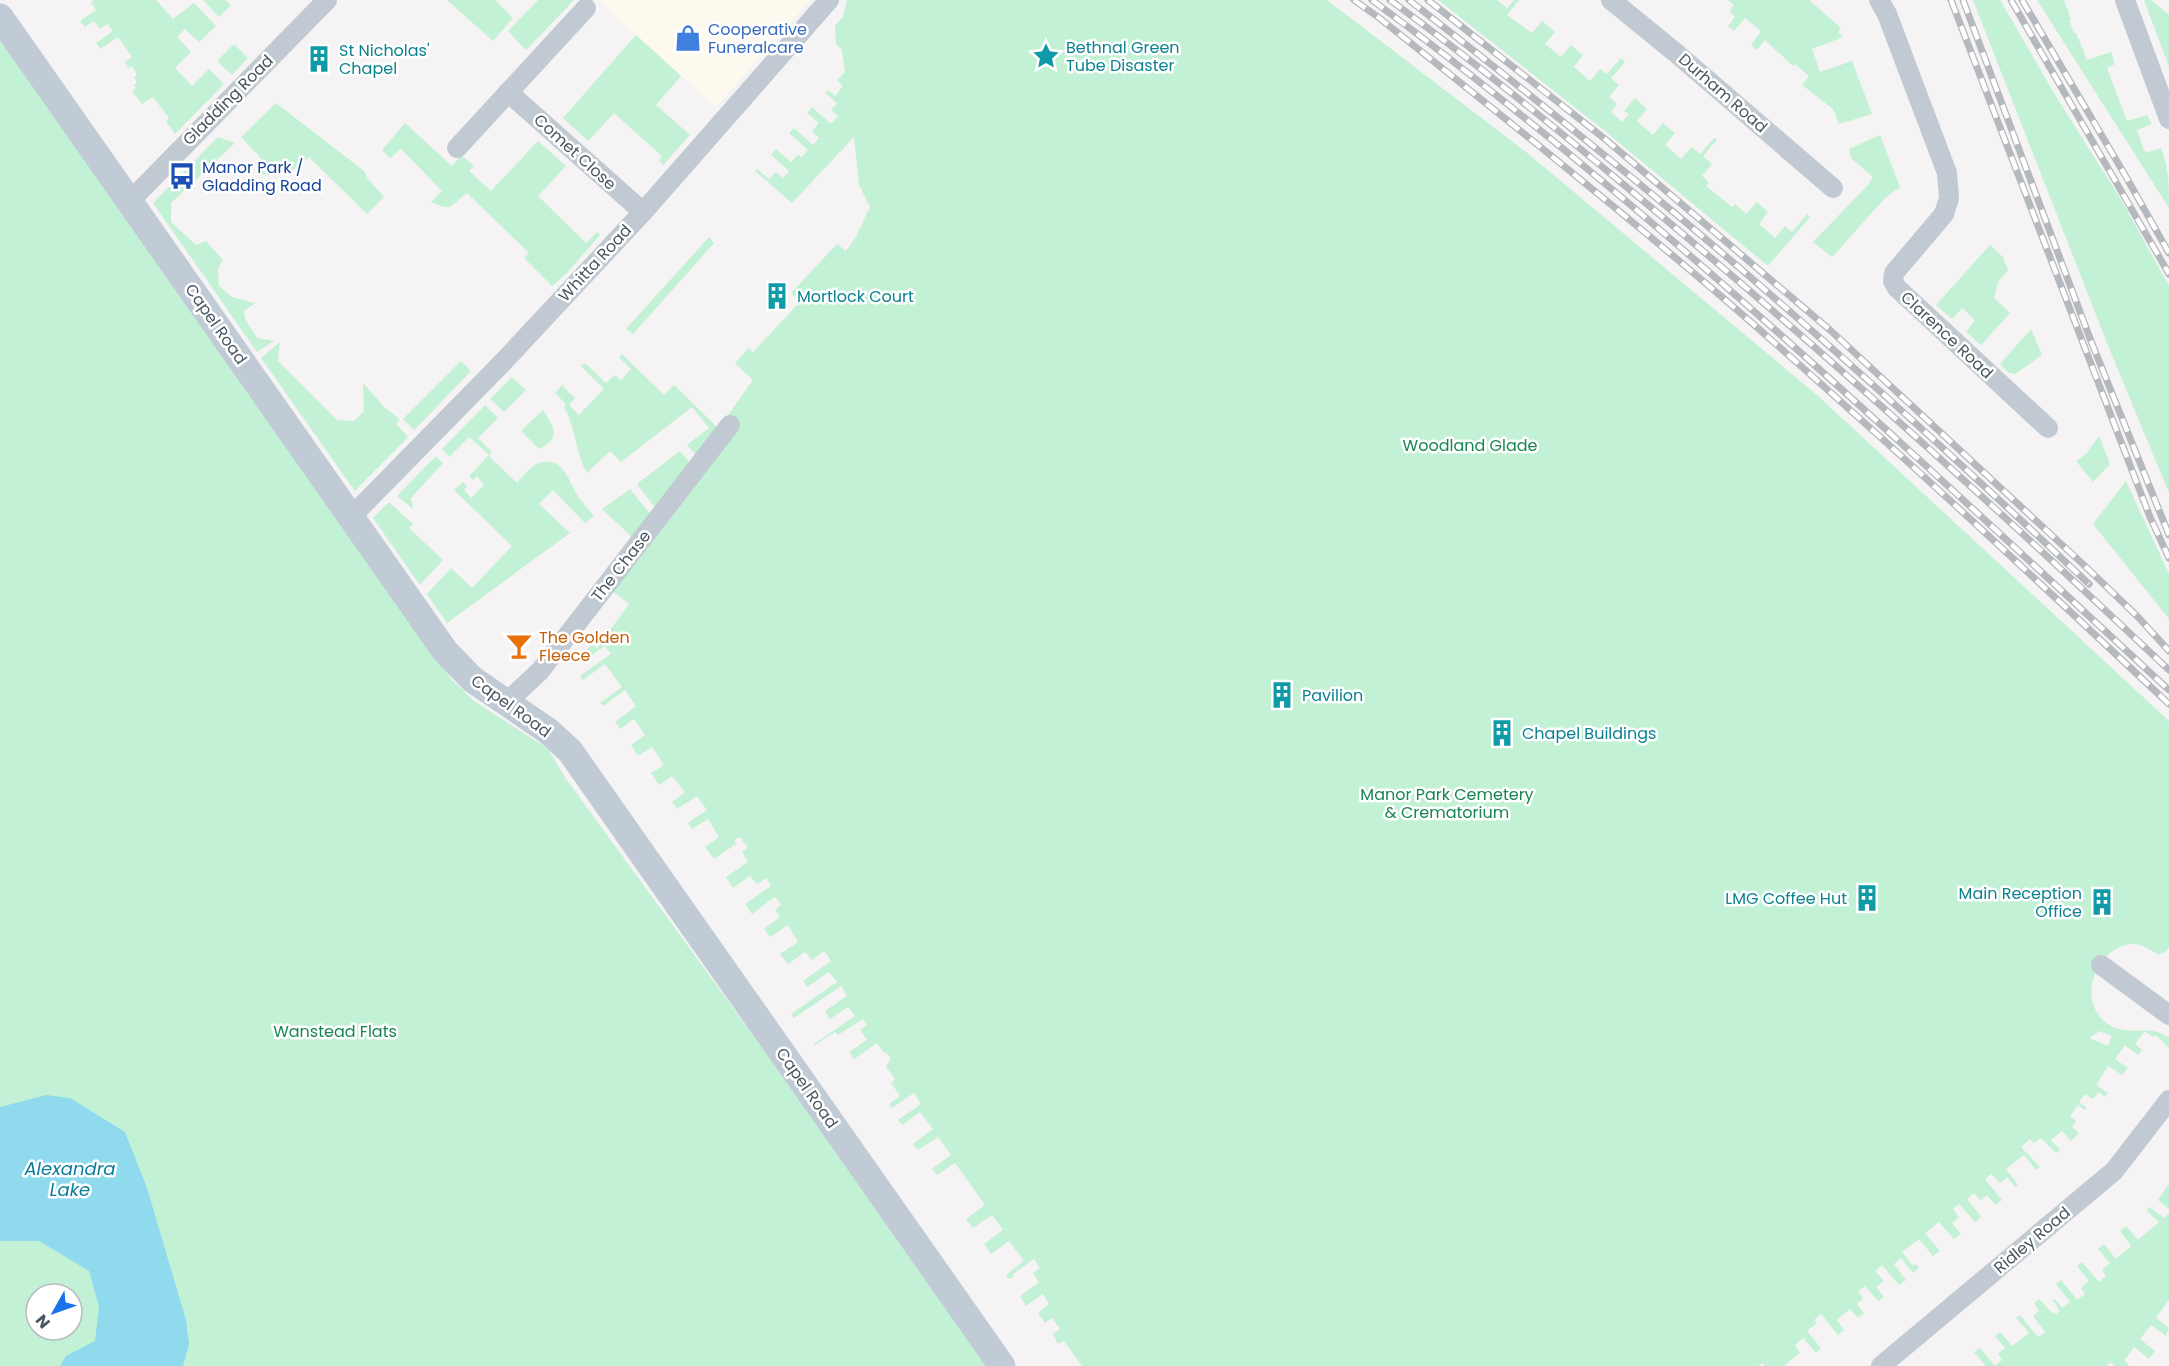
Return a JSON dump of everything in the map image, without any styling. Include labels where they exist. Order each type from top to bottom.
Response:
[{"type":"street","name":"Gladding Road","points":[[130,201],[327,0]]},
{"type":"street","name":"Whitta Road","points":[[351,517],[513,351],[643,212],[829,0]]},
{"type":"street","name":"Durham Road","points":[[1611,0],[1833,188]]},
{"type":"street","name":"Clarence Road","points":[[1879,0],[1887,14],[1947,173],[1949,198],[1944,214],[1894,273],[1893,281],[1897,288],[2048,428]]},
{"type":"street","points":[[2125,0],[2169,119]]},
{"type":"street","points":[[457,148],[586,8]]},
{"type":"street","name":"Capel Road","points":[[0,17],[445,651],[472,679],[548,731],[570,752],[1002,1366]]},
{"type":"street","name":"Comet Close","points":[[508,92],[643,212]]},
{"type":"street","name":"The Chase","points":[[507,702],[540,671],[730,425]]},
{"type":"street","points":[[2101,964],[2169,1015]]},
{"type":"street","name":"Ridley Road","points":[[1881,1366],[2114,1171],[2169,1100]]},
{"type":"shaded area","name":"Cooperative Funeralcare","points":[[598,0],[810,0],[716,107]]},
{"type":"green space","points":[[94,0],[156,0],[173,19],[194,3],[216,26],[199,42],[185,29],[177,37],[191,52],[175,68],[192,86],[209,69],[224,84],[175,134],[166,121],[169,118],[153,97],[142,104],[132,91],[136,88],[134,85],[137,82],[134,77],[137,74],[132,66],[129,68],[125,62],[132,57],[118,37],[100,49],[96,43],[113,31],[108,24],[100,29],[94,21],[85,27],[80,21],[96,10],[91,2]]},
{"type":"green space","points":[[203,0],[225,0],[231,5],[219,17]]},
{"type":"green space","points":[[447,0],[495,0],[513,18],[493,41]]},
{"type":"green space","points":[[538,0],[574,0],[526,50],[508,31]]},
{"type":"green space","name":"Manor Park Cemetery & Crematorium","points":[[847,0],[1327,0],[1526,152],[1817,395],[2169,721],[2169,947],[2164,954],[2162,952],[2159,955],[2137,944],[2123,946],[2112,951],[2097,969],[2092,992],[2093,1004],[2106,1023],[2124,1030],[2152,1031],[2160,1033],[2169,1038],[2169,1048],[2157,1036],[2151,1036],[2145,1031],[2135,1044],[2142,1050],[2138,1055],[2125,1045],[2115,1059],[2128,1068],[2122,1075],[2108,1066],[2096,1085],[2108,1093],[2105,1097],[2099,1092],[2093,1099],[2085,1094],[2079,1102],[2087,1108],[2085,1110],[2078,1105],[2070,1116],[2076,1121],[2072,1127],[2079,1133],[2071,1141],[2062,1131],[2051,1140],[2060,1150],[2056,1153],[2041,1138],[2034,1143],[2030,1139],[2021,1147],[2040,1167],[2036,1170],[2024,1155],[2006,1169],[2018,1185],[2015,1187],[2007,1177],[2000,1183],[1991,1174],[1985,1179],[2002,1200],[1995,1205],[1987,1195],[1980,1200],[1974,1193],[1967,1199],[1981,1217],[1975,1222],[1959,1204],[1953,1209],[1959,1217],[1952,1223],[1961,1234],[1954,1239],[1939,1222],[1925,1233],[1940,1251],[1933,1256],[1919,1239],[1902,1252],[1913,1266],[1916,1264],[1919,1268],[1913,1273],[1901,1258],[1894,1264],[1906,1280],[1899,1285],[1882,1265],[1875,1271],[1884,1281],[1876,1287],[1884,1297],[1878,1301],[1865,1286],[1858,1291],[1863,1298],[1857,1304],[1864,1313],[1858,1318],[1850,1309],[1837,1320],[1844,1330],[1838,1335],[1821,1314],[1814,1320],[1817,1323],[1807,1331],[1821,1348],[1816,1353],[1803,1338],[1795,1345],[1800,1353],[1784,1366],[1765,1366],[1763,1363],[1758,1366],[1082,1366],[1064,1341],[1058,1344],[1053,1334],[1060,1329],[1052,1318],[1045,1323],[1038,1313],[1049,1304],[1043,1294],[1026,1306],[1020,1296],[1039,1282],[1033,1273],[1040,1268],[1034,1259],[1009,1279],[1006,1275],[1024,1261],[1009,1241],[991,1254],[984,1244],[1003,1230],[992,1215],[973,1228],[966,1219],[985,1205],[955,1163],[937,1175],[932,1169],[951,1155],[938,1137],[918,1150],[913,1144],[933,1129],[920,1112],[902,1125],[898,1120],[921,1104],[914,1093],[892,1108],[889,1104],[900,1096],[891,1083],[895,1079],[886,1067],[891,1058],[877,1043],[854,1059],[849,1052],[867,1040],[860,1030],[867,1025],[863,1019],[838,1035],[835,1032],[814,1044],[855,1016],[848,1007],[830,1019],[825,1011],[847,996],[841,986],[794,1018],[791,1014],[837,982],[829,972],[807,987],[803,981],[831,961],[824,951],[812,960],[805,952],[788,964],[780,954],[798,942],[788,925],[770,937],[764,929],[780,917],[775,910],[781,905],[775,897],[752,914],[745,904],[771,886],[766,878],[757,884],[750,876],[733,888],[726,877],[748,862],[742,852],[748,848],[740,837],[734,840],[736,844],[714,859],[705,847],[719,837],[708,819],[692,829],[688,823],[707,810],[697,796],[677,809],[672,802],[685,792],[672,776],[659,785],[651,773],[664,765],[652,747],[638,756],[631,745],[645,735],[634,719],[620,729],[615,722],[636,706],[625,690],[603,706],[600,703],[622,687],[605,664],[583,680],[580,676],[611,654],[605,646],[589,657],[586,652],[591,644],[597,648],[629,604],[611,590],[740,427],[728,415],[753,380],[735,363],[749,348],[753,352],[800,302],[791,293],[837,244],[846,251],[856,237],[870,207],[859,185],[854,137],[792,203],[755,171],[757,169],[769,179],[776,172],[783,178],[789,171],[771,155],[776,149],[791,162],[798,155],[802,157],[808,150],[789,133],[794,128],[813,145],[819,138],[812,131],[819,123],[807,113],[812,107],[831,124],[838,116],[831,110],[837,103],[825,93],[828,90],[835,96],[843,86],[837,80],[845,72],[842,50],[836,44],[835,26],[843,17]],"holes":[[[2100,1031],[2112,1036],[2108,1046],[2089,1038]]]},
{"type":"green space","points":[[1438,0],[1497,0],[1507,8],[1514,0],[1519,0],[1507,15],[1532,33],[1542,21],[1555,32],[1545,44],[1561,57],[1571,45],[1583,55],[1574,67],[1590,81],[1600,69],[1607,74],[1621,58],[1625,62],[1611,78],[1619,85],[1609,97],[1617,104],[1611,112],[1622,122],[1629,114],[1624,111],[1635,98],[1647,109],[1637,121],[1653,135],[1663,123],[1675,133],[1665,145],[1681,159],[1692,147],[1700,154],[1714,138],[1717,140],[1703,156],[1712,164],[1702,176],[1709,182],[1706,186],[1732,207],[1735,204],[1746,214],[1757,202],[1768,212],[1759,224],[1775,238],[1785,226],[1792,232],[1807,214],[1810,217],[1768,266],[1605,131]]},
{"type":"green space","points":[[1728,0],[1809,0],[1841,28],[1838,32],[1843,37],[1812,49],[1820,72],[1852,61],[1872,114],[1839,124],[1833,109],[1802,85],[1809,76],[1795,64],[1793,66],[1765,40],[1757,50],[1751,45],[1761,31],[1745,18],[1734,31],[1728,26],[1735,17],[1729,11],[1734,5]]},
{"type":"green space","points":[[1973,0],[2000,0],[2054,93],[2123,203],[2169,286],[2169,493],[2107,343]]},
{"type":"green space","points":[[2037,0],[2064,0],[2071,19],[2069,21],[2087,60],[2111,52],[2115,64],[2107,68],[2127,121],[2147,115],[2152,124],[2137,130],[2145,153],[2161,148],[2168,177],[2169,208]]},
{"type":"green space","points":[[2144,0],[2151,0],[2169,15],[2169,67]]},
{"type":"green space","points":[[636,35],[681,76],[656,105],[690,135],[663,165],[659,160],[662,156],[614,113],[588,141],[563,118]]},
{"type":"green space","name":"Wanstead Flats","points":[[0,37],[451,679],[474,701],[548,749],[564,776],[763,1049],[986,1366],[0,1366]]},
{"type":"green space","points":[[234,44],[248,58],[232,75],[217,61]]},
{"type":"green space","points":[[276,103],[364,171],[384,197],[367,214],[309,157],[293,170],[262,175],[259,173],[260,157],[241,137]]},
{"type":"green space","points":[[405,123],[452,166],[461,155],[474,166],[469,171],[491,191],[538,141],[566,166],[538,196],[586,243],[597,232],[600,235],[567,273],[552,286],[524,258],[529,253],[467,193],[450,207],[431,202],[442,191],[401,149],[390,158],[382,150]]},
{"type":"green space","points":[[1880,135],[1900,187],[1885,198],[1832,257],[1813,242],[1873,177],[1851,158],[1849,149]]},
{"type":"green space","points":[[218,137],[235,143],[171,203],[171,222],[196,245],[206,241],[223,260],[218,269],[219,286],[232,297],[255,303],[244,311],[245,319],[257,338],[274,341],[257,352],[153,203]]},
{"type":"green space","points":[[709,237],[714,243],[633,334],[626,329]]},
{"type":"green space","points":[[1990,245],[2003,257],[2008,270],[1998,282],[1994,298],[2010,313],[1981,345],[1966,332],[1975,320],[1962,308],[1952,319],[1936,305]]},
{"type":"green space","points":[[2031,329],[2042,355],[2015,374],[2009,373],[2000,364]]},
{"type":"green space","points":[[280,342],[278,361],[337,420],[354,421],[364,411],[363,383],[385,408],[400,419],[396,424],[408,437],[355,491],[261,358]]},
{"type":"green space","points":[[622,354],[664,395],[674,385],[717,427],[696,455],[687,445],[709,428],[692,407],[621,462],[610,451],[587,473],[564,407],[566,404],[555,393],[562,385],[575,398],[569,405],[579,415],[604,389],[581,366],[585,363],[606,383],[615,375],[621,380],[631,369],[619,357]]},
{"type":"green space","points":[[461,361],[471,371],[414,430],[403,419]]},
{"type":"green space","points":[[512,377],[526,390],[504,412],[490,399]]},
{"type":"green space","points":[[485,405],[498,418],[478,438],[492,452],[489,456],[517,483],[528,470],[538,463],[556,464],[565,473],[579,498],[594,516],[585,523],[553,490],[539,504],[570,533],[447,623],[427,594],[451,568],[472,588],[512,546],[454,490],[463,482],[467,486],[464,490],[471,498],[484,485],[477,476],[473,480],[469,476],[489,455],[469,437],[449,457],[442,449]]},
{"type":"green space","points":[[543,410],[554,432],[551,441],[539,449],[521,431]]},
{"type":"green space","points":[[2099,436],[2110,464],[2093,482],[2076,461],[2086,454]]},
{"type":"green space","points":[[680,451],[690,463],[656,509],[637,484]]},
{"type":"green space","points":[[436,456],[443,463],[410,499],[413,509],[397,496]]},
{"type":"green space","points":[[2126,481],[2169,574],[2169,619],[2093,524]]},
{"type":"green space","points":[[630,489],[651,515],[633,538],[602,509]]},
{"type":"green space","points":[[389,502],[413,524],[409,528],[443,560],[420,585],[373,518]]},
{"type":"green space","points":[[2169,1186],[2169,1209],[2158,1200]]},
{"type":"green space","points":[[2149,1207],[2165,1218],[2169,1213],[2169,1300],[2156,1318],[2169,1328],[2166,1336],[2151,1325],[2140,1339],[2155,1351],[2149,1359],[2134,1347],[2124,1361],[2130,1366],[2115,1366],[2110,1362],[2107,1366],[1995,1366],[2002,1360],[1998,1354],[2005,1348],[1995,1336],[2000,1332],[2012,1346],[2029,1333],[2016,1318],[2020,1315],[2038,1337],[2045,1332],[2033,1316],[2039,1311],[2034,1303],[2039,1299],[2051,1312],[2056,1314],[2060,1311],[2053,1300],[2055,1299],[2062,1308],[2070,1302],[2056,1284],[2061,1280],[2077,1300],[2085,1294],[2081,1288],[2089,1281],[2077,1266],[2082,1262],[2099,1282],[2106,1276],[2102,1270],[2110,1263],[2098,1249],[2104,1244],[2116,1259],[2131,1246],[2120,1231],[2126,1226],[2138,1240],[2159,1222],[2146,1210]]},
{"type":"green space","points":[[1980,1348],[1995,1366],[1986,1366],[1974,1352]]},
{"type":"water","name":"Alexandra Lake","points":[[46,1095],[70,1098],[125,1132],[147,1188],[186,1320],[189,1344],[183,1366],[60,1366],[66,1356],[95,1341],[99,1307],[89,1271],[39,1241],[0,1241],[0,1107]]},
{"type":"railway","points":[[1354,0],[1555,158],[1729,303],[1896,451],[2169,704]]},
{"type":"railway","points":[[1372,0],[1477,80],[1681,247],[1878,422],[2169,690]]},
{"type":"railway","points":[[1390,0],[1541,116],[1767,306],[1970,486],[2169,670]]},
{"type":"railway","points":[[1409,0],[1593,146],[1752,278],[1898,407],[2089,584]]},
{"type":"railway","points":[[1428,0],[1605,139],[1830,330],[2086,567],[2138,617],[2169,651]]},
{"type":"railway","points":[[1951,0],[2150,517],[2169,558]]},
{"type":"railway","points":[[1963,0],[2091,341],[2169,535]]},
{"type":"railway","points":[[2011,0],[2169,274]]},
{"type":"railway","points":[[2022,0],[2169,253]]},
{"type":"place","name":"Cooperative Funeralcare","points":[[688,38]]},
{"type":"place","name":"Bethnal Green Tube Disaster","points":[[1046,56]]},
{"type":"place","name":"St Nicholas' Chapel","points":[[319,59]]},
{"type":"place","name":"Manor Park / Gladding Road","points":[[182,176]]},
{"type":"place","name":"Mortlock Court","points":[[777,296]]},
{"type":"place","name":"The Golden Fleece","points":[[519,646]]},
{"type":"place","name":"Pavilion","points":[[1282,695]]},
{"type":"place","name":"Chapel Buildings","points":[[1502,733]]},
{"type":"place","name":"LMG Coffee Hut","points":[[1867,898]]},
{"type":"place","name":"Main Reception Office","points":[[2102,902]]},
{"type":"park label","name":"Woodland Glade","points":[[1470,445]]}]
